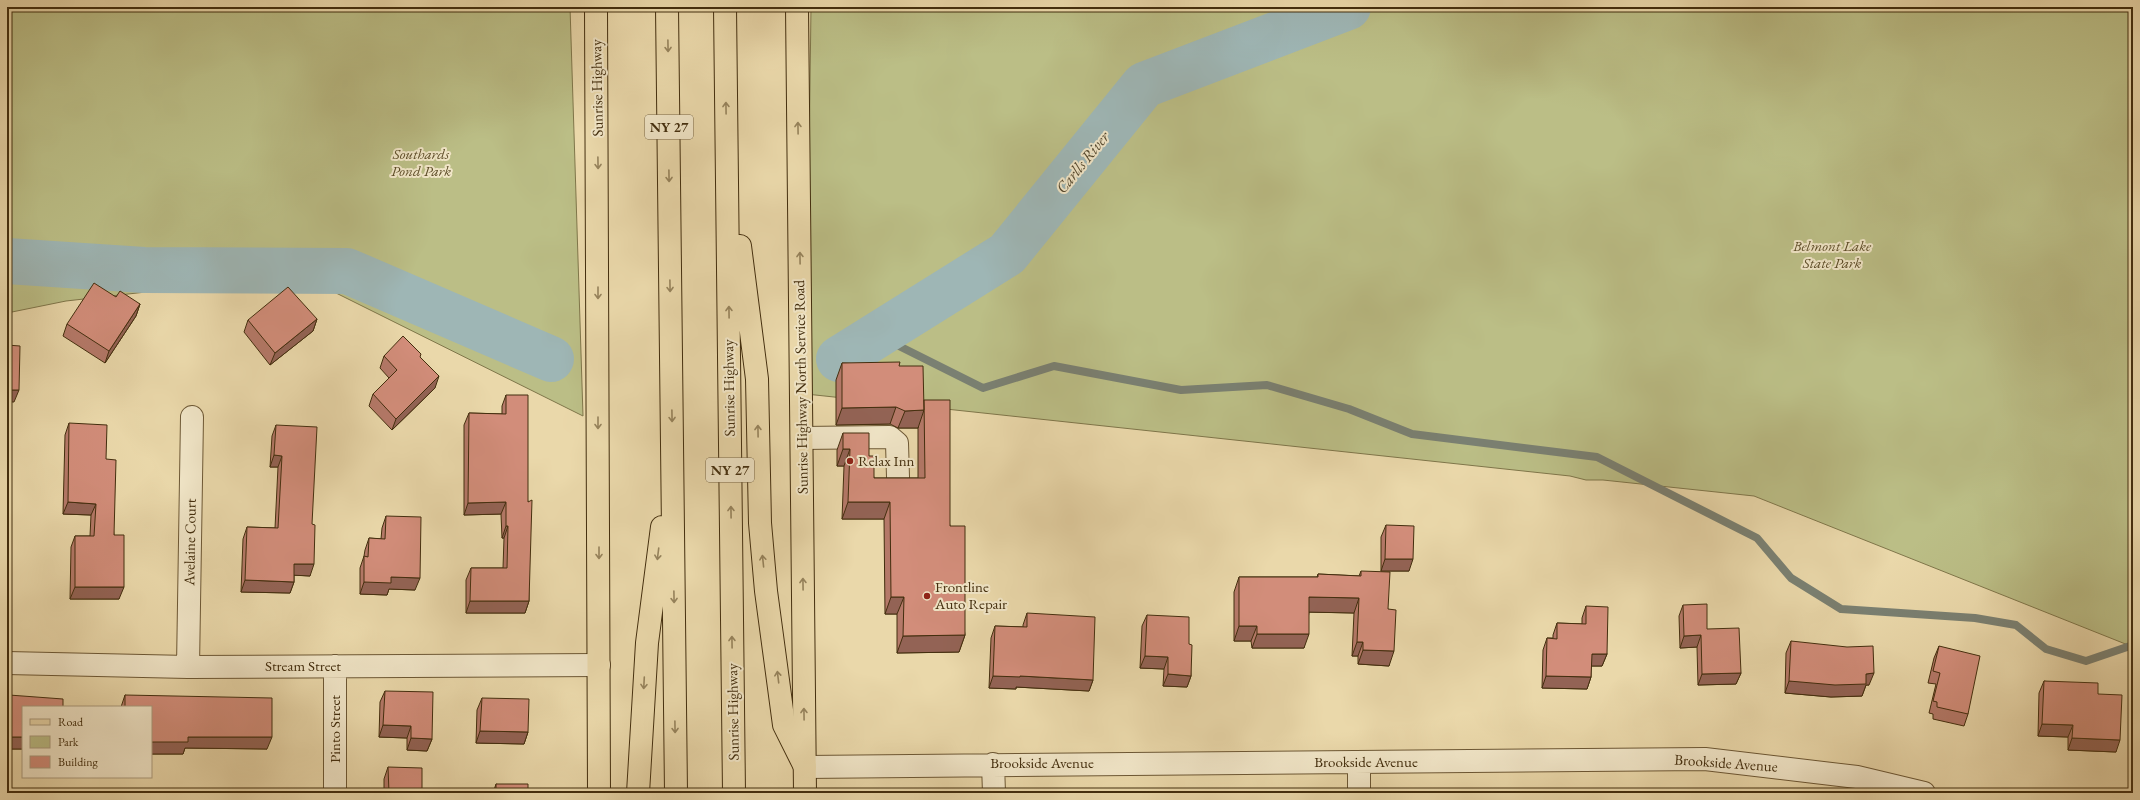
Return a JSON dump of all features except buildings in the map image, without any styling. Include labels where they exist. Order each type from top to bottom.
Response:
[{"type":"main road","name":"Sunrise Highway","points":[[596,7],[599,793]]},
{"type":"main road","name":"NY 27","points":[[667,7],[676,793]]},
{"type":"main road","name":"Sunrise Highway","points":[[725,7],[734,793]]},
{"type":"main road","name":"Sunrise Highway North Service Road","points":[[797,7],[805,767]]},
{"type":"main road","points":[[727,147],[757,379],[760,523],[766,591],[784,725],[805,767],[805,793]]},
{"type":"main road","points":[[638,793],[647,643],[672,446]]},
{"type":"street","name":"Avelaine Court","points":[[188,667],[192,417]]},
{"type":"street","points":[[802,438],[890,437],[897,444],[898,477]]},
{"type":"street","name":"Stream Street","points":[[7,663],[188,667],[599,665]]},
{"type":"street","name":"Pinto Street","points":[[334,666],[334,793]]},
{"type":"street","name":"Brookside Avenue","points":[[805,767],[993,764],[1705,759],[1857,777],[1924,793]]},
{"type":"street","points":[[1359,762],[1359,793]]},
{"type":"street","points":[[993,764],[994,793]]},
{"type":"green space","name":"Southards Pond Park","points":[[7,7],[570,7],[583,416],[328,289],[146,292],[66,301],[7,313]]},
{"type":"green space","name":"Belmont Lake State Park","points":[[811,7],[2133,7],[2133,647],[1754,496],[1603,480],[1586,480],[1570,476],[806,394]]},
{"type":"waterway","name":"Carlls River","points":[[839,359],[1007,254],[1144,85],[1348,7]]},
{"type":"waterway","points":[[7,261],[144,270],[347,271],[551,359]]},
{"type":"waterway","points":[[877,335],[983,388],[1054,366],[1181,390],[1267,385],[1349,409],[1412,434],[1597,457],[1757,538],[1791,578],[1841,609],[1975,618],[2016,625],[2046,649],[2086,661],[2133,645]]},
{"type":"place","name":"Relax Inn","points":[[850,461]]},
{"type":"place","name":"Frontline Auto Repair","points":[[927,596]]}]
